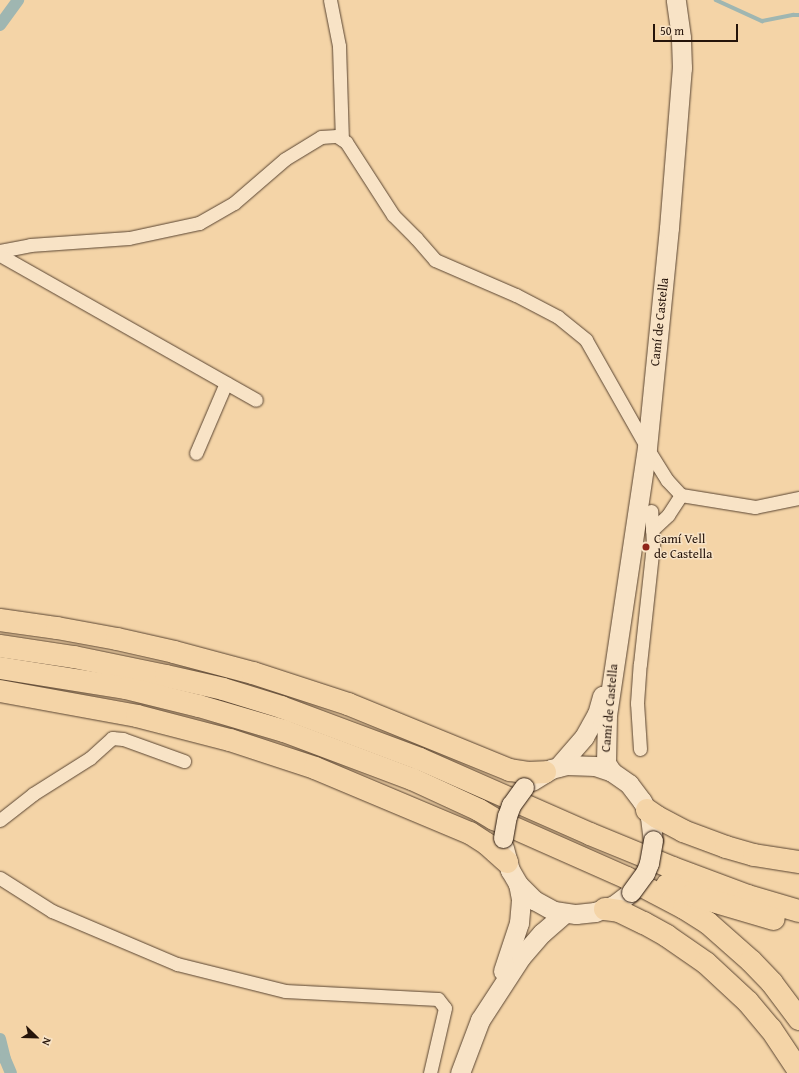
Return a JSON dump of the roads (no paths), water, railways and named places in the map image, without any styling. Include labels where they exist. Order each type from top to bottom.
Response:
[{"type":"highway","points":[[0,620],[57,628],[117,639],[174,652],[253,673],[348,704],[510,770],[528,773],[552,770]]},
{"type":"highway","points":[[0,646],[74,657],[166,676],[223,689],[281,707],[420,759],[590,834],[673,868],[748,896],[799,912]]},
{"type":"highway","points":[[0,668],[126,688],[199,706],[284,730],[412,779],[479,810],[494,819],[627,878],[684,908],[708,923],[751,961],[772,983],[799,1019]]},
{"type":"highway","points":[[0,691],[137,716],[230,740],[314,768],[470,833],[487,844],[507,862]]},
{"type":"highway","points":[[479,810],[502,816],[590,855],[692,895],[799,926]]},
{"type":"highway","points":[[647,810],[683,831],[726,847],[762,856],[799,862]]},
{"type":"highway","points":[[605,909],[619,911],[644,923],[667,936],[706,963],[726,981],[771,1029],[799,1071]]},
{"type":"main road","name":"Camí de Castella","points":[[612,772],[606,763],[605,747],[607,715],[647,448],[669,228],[682,68],[681,37],[677,2]]},
{"type":"main road","name":"Camí de Castella","points":[[518,884],[507,862],[503,838],[507,816],[511,805],[524,787],[552,770],[584,737],[597,714],[617,642]]},
{"type":"main road","points":[[518,884],[525,893],[554,911],[586,914],[605,909],[623,899],[631,892],[647,868],[652,852],[653,840],[647,810],[642,800],[629,784],[612,772],[586,765],[552,770]]},
{"type":"main road","points":[[486,1011],[505,966],[519,923],[521,899],[518,884]]},
{"type":"main road","points":[[460,1073],[477,1026],[521,957],[542,933],[566,913]]},
{"type":"street","points":[[329,0],[339,46],[342,139]]},
{"type":"street","points":[[0,251],[30,245],[129,238],[199,223],[234,203],[285,159],[322,137],[337,136],[346,142],[392,216],[416,238],[435,260],[516,295],[558,317],[586,340],[647,448],[667,480],[681,496],[755,507],[799,498]]},
{"type":"street","points":[[0,255],[256,400]]},
{"type":"street","points":[[196,452],[226,383]]},
{"type":"street","points":[[652,530],[668,515],[681,496]]},
{"type":"street","points":[[640,749],[638,703],[639,679],[653,545],[651,511]]},
{"type":"street","points":[[0,820],[33,794],[90,758],[112,738],[123,739],[184,761]]},
{"type":"street","points":[[0,878],[52,911],[177,964],[285,991],[438,1000],[445,1008],[430,1073]]},
{"type":"waterway","points":[[0,25],[18,0]]},
{"type":"waterway","points":[[716,0],[762,21],[799,15]]},
{"type":"waterway","points":[[0,1039],[5,1059],[11,1073]]},
{"type":"place","name":"Camí Vell de Castella","points":[[646,547]]}]
